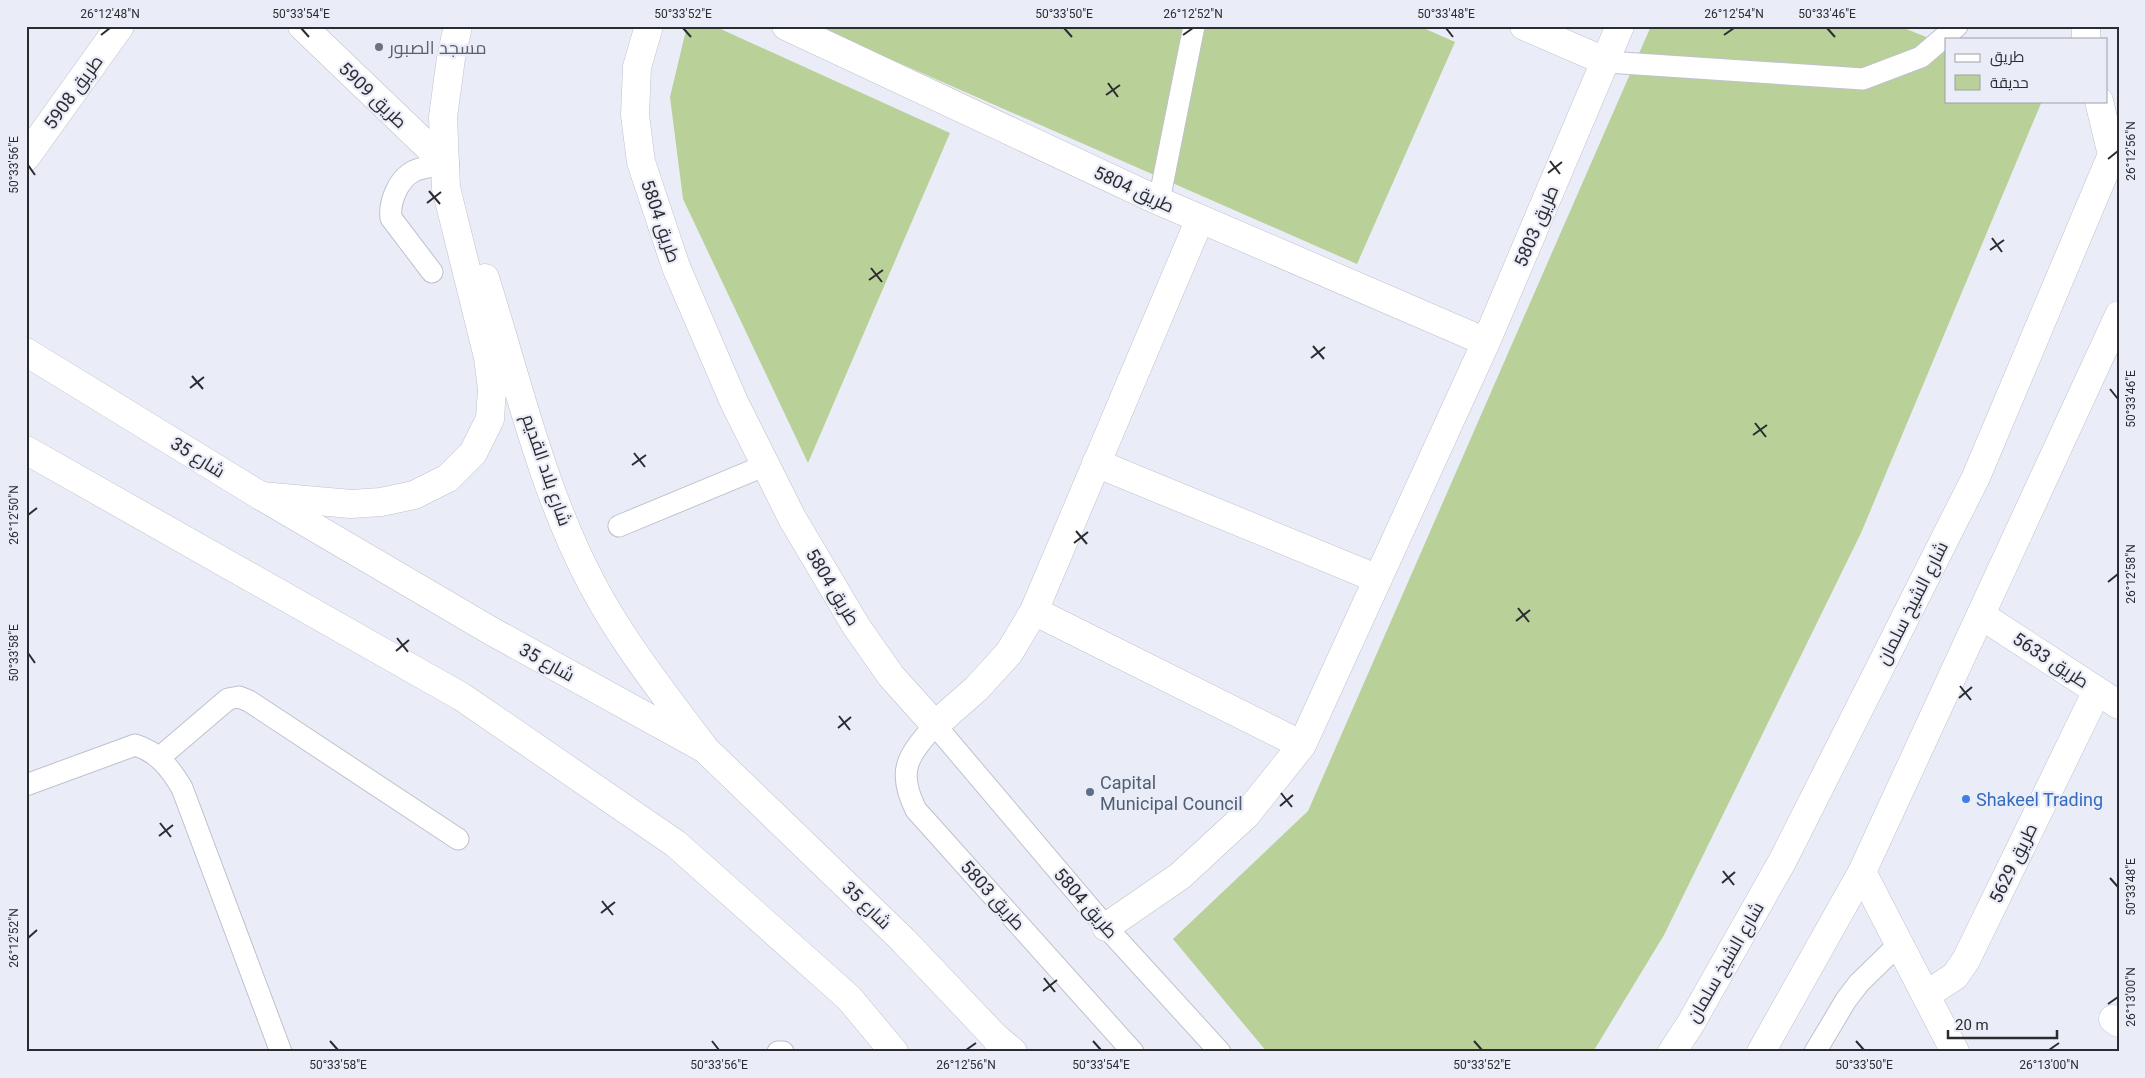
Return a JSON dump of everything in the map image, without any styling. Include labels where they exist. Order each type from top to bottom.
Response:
[{"type":"street","name":"طريق 5908","points":[[26,157],[120,26]]},
{"type":"street","name":"طريق 5909","points":[[302,26],[445,164]]},
{"type":"street","name":"شارع بلاد القديم","points":[[261,496],[351,504],[381,502],[414,495],[448,478],[472,453],[490,419],[492,389],[488,357],[448,199],[445,164],[443,117],[450,58],[458,26]]},
{"type":"street","name":"طريق 5804","points":[[649,26],[637,67],[635,115],[641,162],[676,267],[734,402],[792,518],[856,626],[891,676],[934,725]]},
{"type":"street","name":"طريق 5804","points":[[786,26],[1159,201],[1486,342]]},
{"type":"street","points":[[1524,26],[1607,62]]},
{"type":"street","name":"طريق 5803","points":[[1106,927],[1180,876],[1246,815],[1302,745],[1486,342],[1607,62],[1620,26]]},
{"type":"street","points":[[2099,102],[2116,147]]},
{"type":"street","name":"شارع الشيخ سلمان","points":[[1672,1052],[1783,860],[1976,476],[2116,147]]},
{"type":"street","name":"شارع بلاد القديم","points":[[445,164],[457,185],[559,513],[591,583],[630,649],[705,749]]},
{"type":"street","points":[[934,725],[976,689],[1009,653],[1034,611],[1200,218]]},
{"type":"street","points":[[1761,1052],[1862,872],[1982,616],[2119,315]]},
{"type":"street","name":"شارع 35","points":[[26,352],[261,496],[492,632],[705,749],[903,940],[1004,1047]]},
{"type":"street","points":[[26,450],[462,697],[676,844],[849,998],[894,1052]]},
{"type":"street","points":[[1096,463],[1378,579]]},
{"type":"street","points":[[1034,611],[1302,745]]},
{"type":"street","name":"طريق 5633","points":[[1982,616],[2108,698]]},
{"type":"street","name":"طريق 5629","points":[[1926,995],[1944,984],[1962,968],[2108,698]]},
{"type":"street","points":[[1862,872],[1955,1052]]},
{"type":"lane","points":[[1159,201],[1194,26]]},
{"type":"lane","points":[[1607,62],[1863,79],[1921,57],[1957,26]]},
{"type":"lane","points":[[432,272],[391,218],[390,211],[394,195],[405,177],[414,171],[445,164]]},
{"type":"lane","points":[[619,526],[766,464]]},
{"type":"lane","points":[[159,758],[228,699],[239,697],[249,701],[458,839]]},
{"type":"lane","name":"طريق 5804","points":[[934,725],[1106,927],[1220,1052]]},
{"type":"lane","name":"طريق 5803","points":[[934,725],[915,747],[906,768],[906,790],[916,810],[1133,1052]]},
{"type":"lane","points":[[26,785],[135,745],[149,749],[159,758],[172,772],[182,788],[281,1052]]},
{"type":"lane","points":[[1815,1052],[1846,1000],[1859,983],[1900,943]]},
{"type":"lane","points":[[778,1052],[783,1052]]},
{"type":"green space","points":[[687,26],[714,26],[950,133],[808,463],[683,199],[670,97]]},
{"type":"green space","points":[[815,26],[1419,26],[1455,42],[1357,264]]},
{"type":"green space","points":[[1651,26],[1899,26],[1945,45],[1945,102],[2042,102],[1861,533],[1664,935],[1593,1052],[1267,1052],[1173,939],[1308,811]]},
{"type":"place","name":"مسجد الصبور","points":[[379,47]]},
{"type":"place","name":"Capital Municipal Council","points":[[1090,792]]},
{"type":"place","name":"Shakeel Trading","points":[[1966,799]]}]
